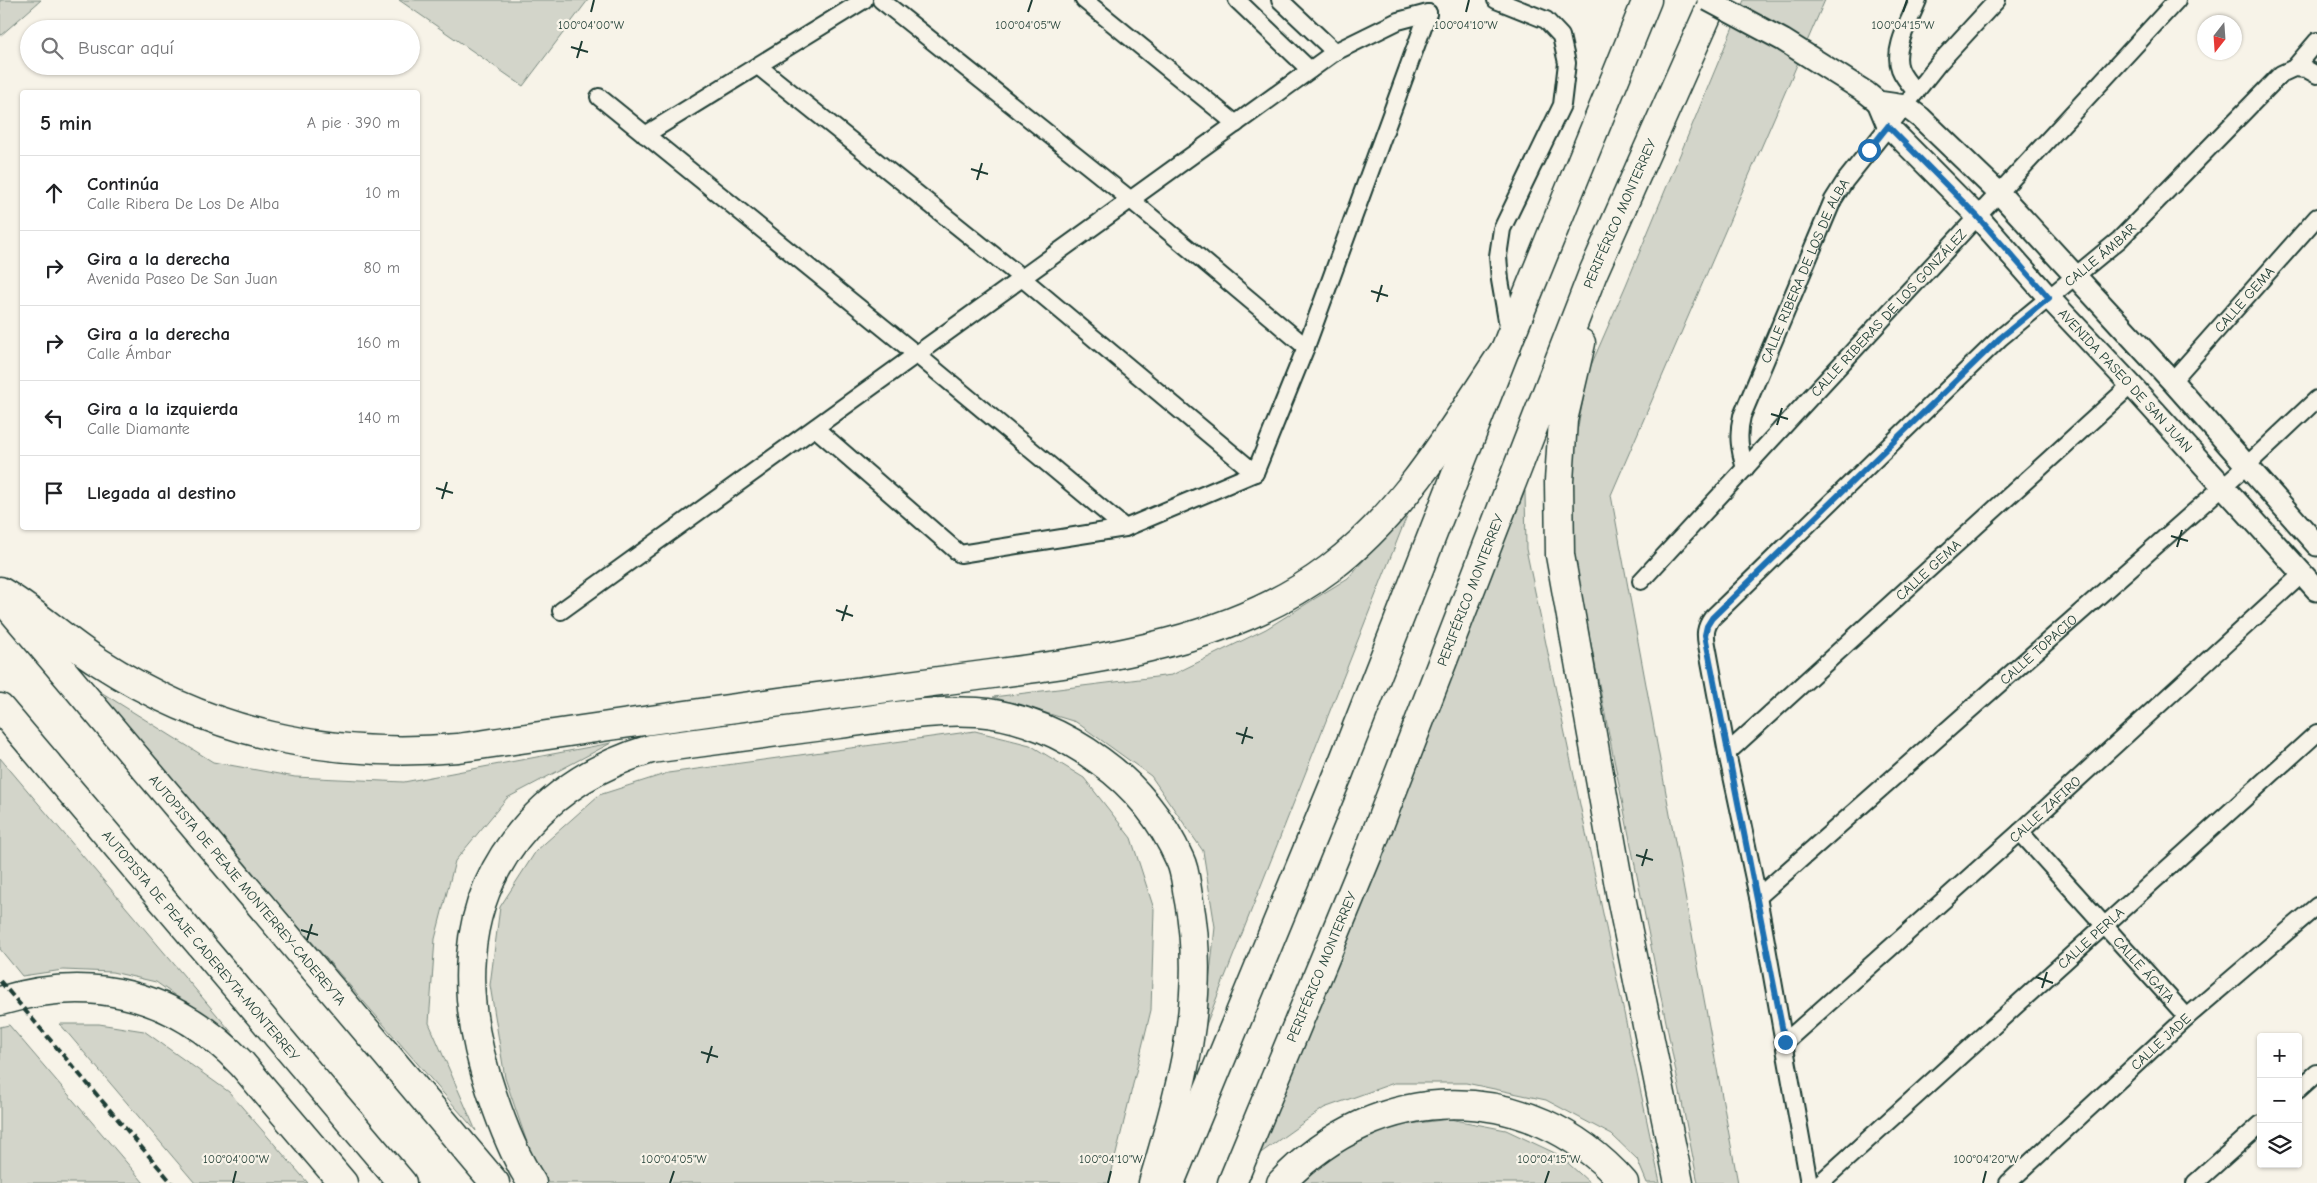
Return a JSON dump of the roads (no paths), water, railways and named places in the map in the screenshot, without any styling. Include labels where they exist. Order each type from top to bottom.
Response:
[{"type":"highway","points":[[1170,1183],[1338,776],[1508,342],[1647,0]]},
{"type":"highway","name":"PERIFÉRICO MONTERREY","points":[[1232,1183],[1368,854],[1593,273],[1714,0]]},
{"type":"highway","points":[[1593,273],[1583,336],[1563,420],[1559,481],[1560,555],[1621,897],[1679,1183]]},
{"type":"highway","points":[[0,591],[28,608],[96,661],[158,696],[190,711],[223,723],[273,737],[337,748],[369,751],[417,752],[458,748],[1058,665],[1144,649],[1216,627],[1274,602],[1327,571],[1380,525],[1403,499],[1508,342]]},
{"type":"highway","name":"AUTOPISTA DE PEAJE MONTERREY-CADEREYTA","points":[[0,597],[495,1183]]},
{"type":"highway","name":"AUTOPISTA DE PEAJE CADEREYTA-MONTERREY","points":[[0,708],[402,1183]]},
{"type":"highway","points":[[532,1183],[512,1144],[486,1077],[473,1011],[470,978],[475,931],[489,887],[511,846],[538,814],[562,792],[582,778],[627,756],[651,749],[926,712],[979,712],[1039,726],[1079,745],[1121,776],[1156,816],[1182,862],[1191,916],[1196,969],[1193,1018],[1184,1072],[1153,1183]]},
{"type":"highway","points":[[0,1001],[47,990],[73,988],[99,990],[145,999],[188,1019],[214,1037],[242,1064],[343,1183]]},
{"type":"highway","points":[[1281,1183],[1312,1154],[1355,1128],[1402,1111],[1451,1104],[1476,1104],[1502,1109],[1551,1126],[1595,1154],[1624,1183]]},
{"type":"street","points":[[645,135],[864,0]]},
{"type":"street","points":[[881,0],[1131,200],[1306,347]]},
{"type":"street","points":[[1084,0],[1236,124]]},
{"type":"street","points":[[1237,0],[1310,70]]},
{"type":"street","points":[[1280,0],[1335,52]]},
{"type":"street","points":[[1496,0],[1546,20],[1561,36],[1567,63],[1562,105],[1502,229],[1498,256],[1508,342]]},
{"type":"street","points":[[1708,0],[1791,44],[1872,97],[1910,99]]},
{"type":"street","points":[[1918,0],[1900,45],[1898,57],[1910,99],[1946,140],[1999,193],[2172,381],[2317,545]]},
{"type":"street","name":"CALLE RIBERA DE LOS DE ALBA","points":[[1745,469],[1739,448],[1738,432],[1742,416],[1823,220],[1845,181],[1888,126],[1997,0]]},
{"type":"street","name":"CALLE RIBERAS DE LOS GONZÁLEZ","points":[[1641,581],[2176,0]]},
{"type":"street","points":[[561,611],[916,354],[1131,200],[1335,52],[1398,21],[1428,13],[1306,347],[1255,473],[1125,528],[960,554],[814,428]]},
{"type":"street","name":"CALLE ÁMBAR","points":[[1726,753],[1705,635],[1707,626],[1712,618],[2000,338],[2119,240],[2281,74],[2294,68],[2317,41]]},
{"type":"street","points":[[758,66],[1022,278],[1255,473]]},
{"type":"street","points":[[2294,68],[2306,69],[2317,75]]},
{"type":"street","points":[[599,97],[916,354],[1125,528]]},
{"type":"street","name":"AVENIDA PASEO DE SAN JUAN","points":[[1872,97],[1888,126],[1977,216],[2049,298],[2223,485],[2317,590]]},
{"type":"street","name":"CALLE GEMA","points":[[2172,381],[2317,217]]},
{"type":"street","name":"CALLE GEMA","points":[[1726,753],[2131,385]]},
{"type":"street","name":"CALLE TOPACIO","points":[[1758,897],[2246,466],[2317,400]]},
{"type":"street","name":"CALLE ZAFIRO","points":[[1785,1042],[2020,832],[2302,574]]},
{"type":"street","name":"CALLE PERLA","points":[[1820,1183],[2317,733]]},
{"type":"street","points":[[1726,753],[1758,897],[1809,1183]]},
{"type":"street","name":"CALLE ÁGATA","points":[[2020,832],[2186,1017]]},
{"type":"street","name":"CALLE JADE","points":[[2008,1183],[2186,1017],[2317,906]]},
{"type":"street","points":[[2302,1087],[2317,1074]]},
{"type":"street","points":[[2195,1183],[2257,1128]]},
{"type":"railway","points":[[0,981],[172,1183]]}]
